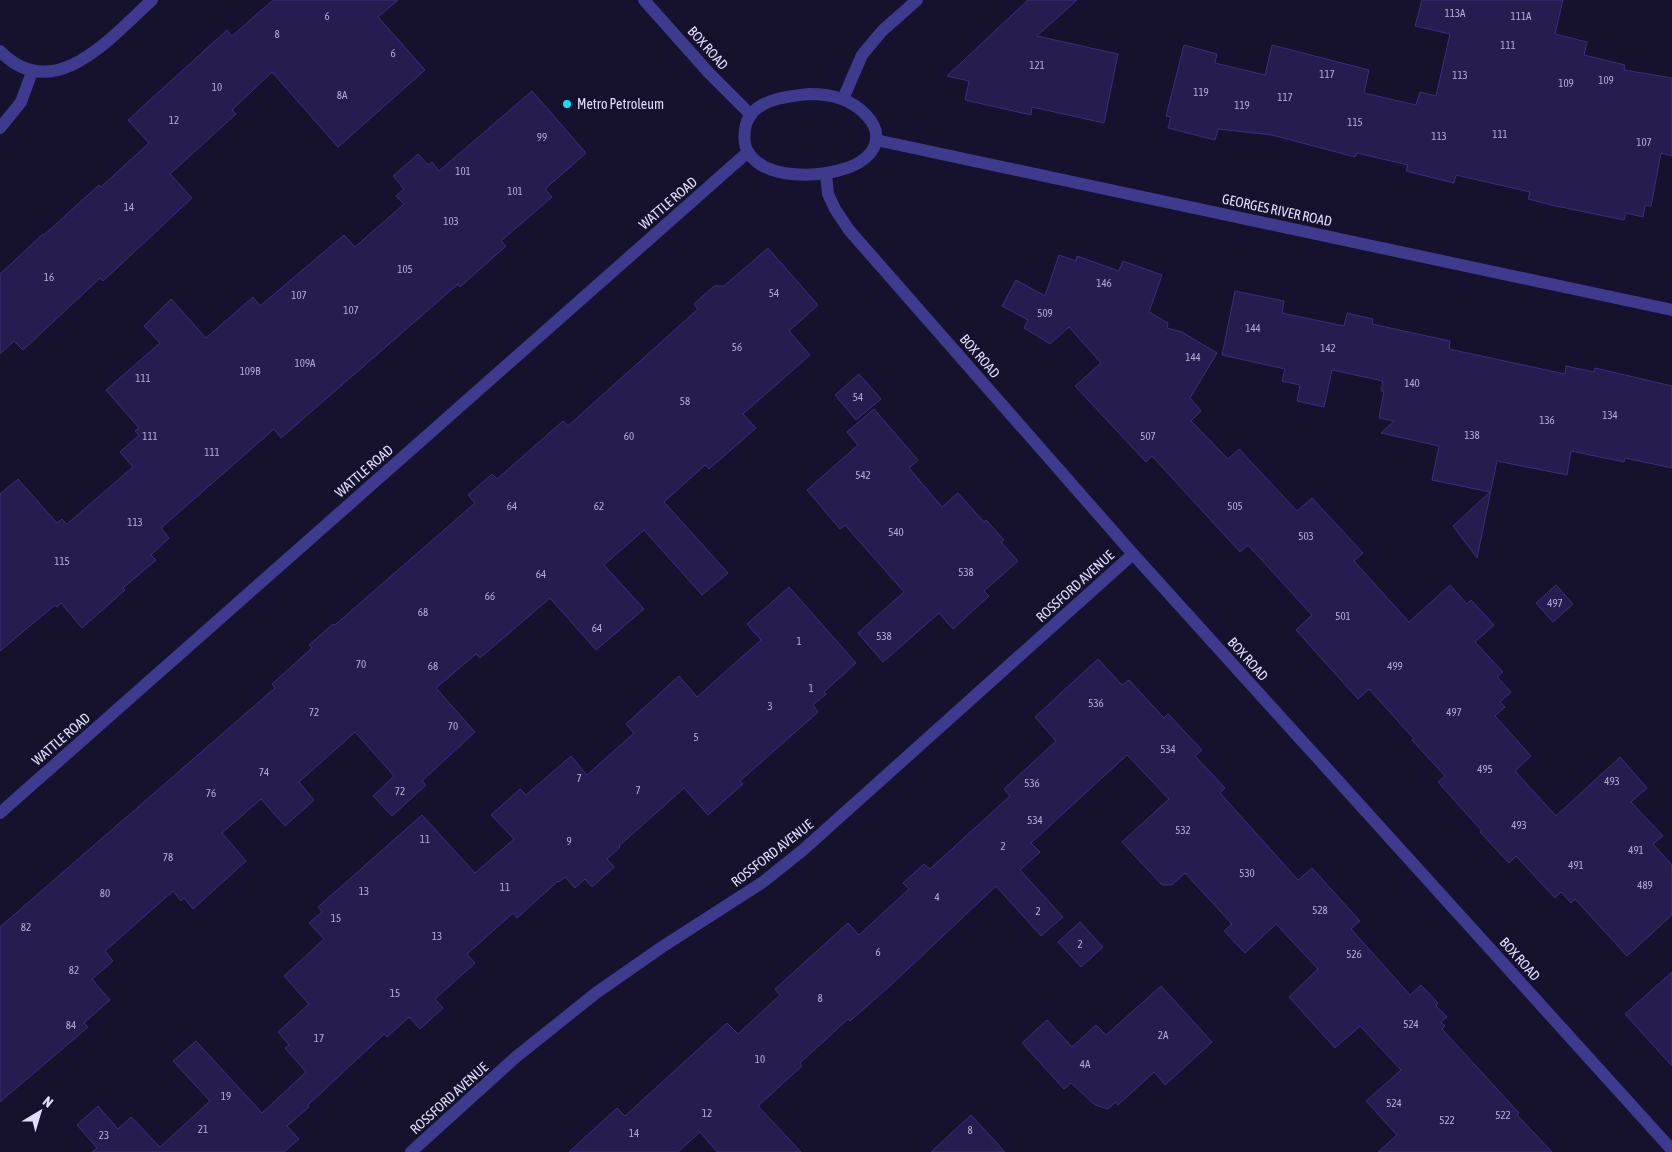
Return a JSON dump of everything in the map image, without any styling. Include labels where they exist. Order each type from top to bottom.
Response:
[{"type":"street","points":[[0,51],[18,65],[32,72],[60,70],[74,65],[90,55],[152,0]]},
{"type":"street","name":"BOX ROAD","points":[[644,0],[708,73],[751,115]]},
{"type":"street","points":[[842,99],[862,54],[882,31],[917,0]]},
{"type":"street","points":[[0,128],[21,102],[32,72]]},
{"type":"street","points":[[825,94],[842,99],[866,115],[875,128],[876,140],[874,149],[865,158],[852,166],[826,174],[809,175],[772,169],[757,161],[748,152],[744,139],[745,126],[751,115],[760,106],[775,99],[790,95],[825,94]]},
{"type":"street","name":"GEORGES RIVER ROAD","points":[[876,140],[1672,310]]},
{"type":"street","name":"WATTLE ROAD","points":[[0,813],[748,152]]},
{"type":"street","name":"BOX ROAD","points":[[826,174],[828,194],[835,209],[849,230],[1133,554],[1672,1150]]},
{"type":"street","name":"ROSSFORD AVENUE","points":[[411,1152],[516,1057],[596,993],[662,947],[763,882],[804,850],[1133,554]]},
{"type":"building","points":[[273,0],[398,0],[378,17],[425,70],[338,147],[272,72],[232,110],[236,114],[170,174],[192,198],[103,281],[100,278],[23,350],[14,341],[0,354],[0,274],[43,234],[99,185],[101,187],[149,143],[128,120],[227,30],[232,36]]},
{"type":"building","points":[[1028,0],[1077,0],[1037,36],[1118,54],[1104,123],[1032,107],[1031,115],[965,100],[969,81],[947,76]]},
{"type":"building","points":[[1422,0],[1563,0],[1555,34],[1587,42],[1584,55],[1625,65],[1624,70],[1672,78],[1672,156],[1661,153],[1651,206],[1645,205],[1643,217],[1626,213],[1624,220],[1551,205],[1528,199],[1530,192],[1456,175],[1454,183],[1406,171],[1408,165],[1357,153],[1355,157],[1272,135],[1218,129],[1215,140],[1168,128],[1171,117],[1166,116],[1184,45],[1217,54],[1215,63],[1265,75],[1272,45],[1369,70],[1364,93],[1416,105],[1420,92],[1436,96],[1450,34],[1415,26]]},
{"type":"building","points":[[532,91],[586,153],[545,189],[552,197],[501,241],[506,246],[460,287],[458,284],[281,438],[274,429],[161,528],[169,538],[151,555],[156,560],[123,588],[125,590],[82,628],[61,603],[57,607],[55,605],[0,651],[0,494],[18,479],[57,523],[62,519],[67,524],[133,467],[120,452],[139,435],[135,431],[139,428],[106,390],[160,343],[144,326],[171,299],[206,338],[253,297],[260,306],[344,235],[355,247],[404,204],[396,196],[404,189],[393,176],[418,154],[428,165],[432,162],[439,171]]},
{"type":"building","points":[[768,248],[818,305],[789,331],[810,355],[743,414],[756,428],[709,469],[705,465],[664,502],[728,573],[702,595],[644,530],[604,565],[644,609],[596,650],[550,598],[480,658],[476,654],[436,688],[475,732],[422,781],[426,785],[392,816],[373,796],[394,776],[355,732],[299,782],[314,800],[285,826],[261,799],[222,833],[246,861],[193,909],[184,898],[181,901],[173,891],[105,951],[113,961],[92,979],[110,1000],[84,1023],[88,1027],[0,1102],[0,927],[275,688],[272,684],[312,648],[309,645],[333,624],[335,625],[475,503],[468,495],[492,474],[497,479],[563,421],[568,426],[698,309],[694,304],[714,286],[724,286]]},
{"type":"building","points":[[1059,255],[1076,261],[1077,256],[1119,271],[1123,261],[1162,275],[1149,312],[1168,323],[1167,328],[1182,332],[1217,353],[1190,398],[1201,411],[1191,421],[1228,459],[1239,449],[1297,511],[1312,498],[1363,553],[1354,561],[1409,622],[1450,585],[1467,604],[1471,600],[1494,625],[1475,642],[1503,672],[1497,677],[1511,692],[1500,702],[1505,707],[1495,716],[1531,756],[1515,771],[1556,816],[1620,757],[1647,788],[1631,802],[1663,836],[1653,844],[1672,865],[1672,915],[1627,956],[1575,899],[1571,903],[1561,892],[1555,898],[1516,856],[1509,863],[1438,782],[1445,776],[1369,689],[1358,699],[1296,630],[1312,615],[1248,545],[1240,552],[1152,456],[1146,462],[1075,386],[1101,363],[1069,327],[1050,344],[1024,328],[1028,320],[1002,306],[1016,280],[1045,296]]},
{"type":"building","points":[[1235,291],[1284,301],[1282,313],[1344,326],[1347,313],[1373,319],[1372,324],[1450,341],[1449,349],[1565,374],[1566,366],[1594,372],[1595,368],[1672,386],[1672,468],[1625,458],[1624,462],[1571,451],[1567,475],[1497,461],[1477,558],[1453,526],[1490,492],[1432,480],[1439,446],[1381,433],[1394,421],[1379,418],[1384,391],[1381,391],[1383,381],[1332,370],[1324,407],[1297,401],[1300,385],[1282,381],[1285,369],[1222,355]]},
{"type":"building","points":[[859,374],[881,399],[856,420],[835,395]]},
{"type":"building","points":[[874,409],[918,460],[909,468],[942,507],[958,493],[984,522],[986,520],[1004,540],[1001,542],[1018,561],[984,591],[989,596],[953,629],[939,613],[883,662],[858,633],[904,592],[845,525],[840,529],[807,490],[858,445],[847,432]]},
{"type":"building","points":[[1556,585],[1573,604],[1553,622],[1536,603]]},
{"type":"building","points":[[789,587],[856,663],[824,692],[826,694],[813,705],[818,712],[740,781],[743,784],[708,815],[684,788],[619,846],[607,859],[614,867],[592,887],[585,879],[575,888],[565,877],[558,881],[517,918],[513,913],[467,954],[475,963],[435,999],[443,1008],[420,1029],[409,1017],[387,1037],[384,1034],[287,1126],[299,1139],[284,1152],[92,1152],[97,1148],[77,1125],[98,1106],[118,1129],[131,1117],[160,1147],[210,1101],[173,1061],[196,1041],[262,1113],[306,1072],[285,1048],[289,1045],[278,1032],[309,1004],[284,976],[324,939],[309,923],[322,912],[318,907],[422,815],[475,873],[514,839],[491,815],[520,789],[526,795],[571,756],[587,775],[634,733],[626,724],[679,676],[697,697],[761,640],[747,624]]},
{"type":"building","points":[[1098,659],[1122,685],[1129,680],[1164,718],[1168,714],[1202,750],[1195,756],[1225,788],[1220,793],[1298,880],[1312,868],[1360,921],[1351,929],[1410,995],[1421,985],[1438,1003],[1436,1006],[1447,1017],[1441,1022],[1445,1026],[1442,1029],[1552,1152],[1378,1152],[1397,1135],[1366,1101],[1401,1070],[1360,1026],[1335,1048],[1289,997],[1318,969],[1276,924],[1245,953],[1224,931],[1232,924],[1185,873],[1172,885],[1162,885],[1122,842],[1169,799],[1127,755],[1031,843],[1040,852],[1020,870],[1063,917],[1041,936],[996,886],[892,984],[850,1021],[848,1019],[800,1063],[802,1066],[758,1106],[801,1152],[717,1152],[700,1132],[678,1152],[569,1152],[617,1108],[625,1116],[727,1023],[738,1034],[780,995],[775,989],[848,923],[859,935],[909,889],[903,883],[924,864],[930,869],[1010,796],[1004,789],[1056,741],[1035,717]]},
{"type":"building","points":[[1080,922],[1103,947],[1081,967],[1058,942]]},
{"type":"building","points":[[1672,972],[1672,1066],[1625,1014]]},
{"type":"building","points":[[1161,986],[1212,1042],[1165,1085],[1154,1072],[1118,1105],[1116,1102],[1108,1109],[1095,1105],[1071,1083],[1064,1089],[1022,1043],[1047,1020],[1072,1047],[1096,1025],[1106,1035]]},
{"type":"building","points":[[971,1115],[1005,1152],[931,1152]]},
{"type":"place","name":"Metro Petroleum","points":[[567,104]]}]
